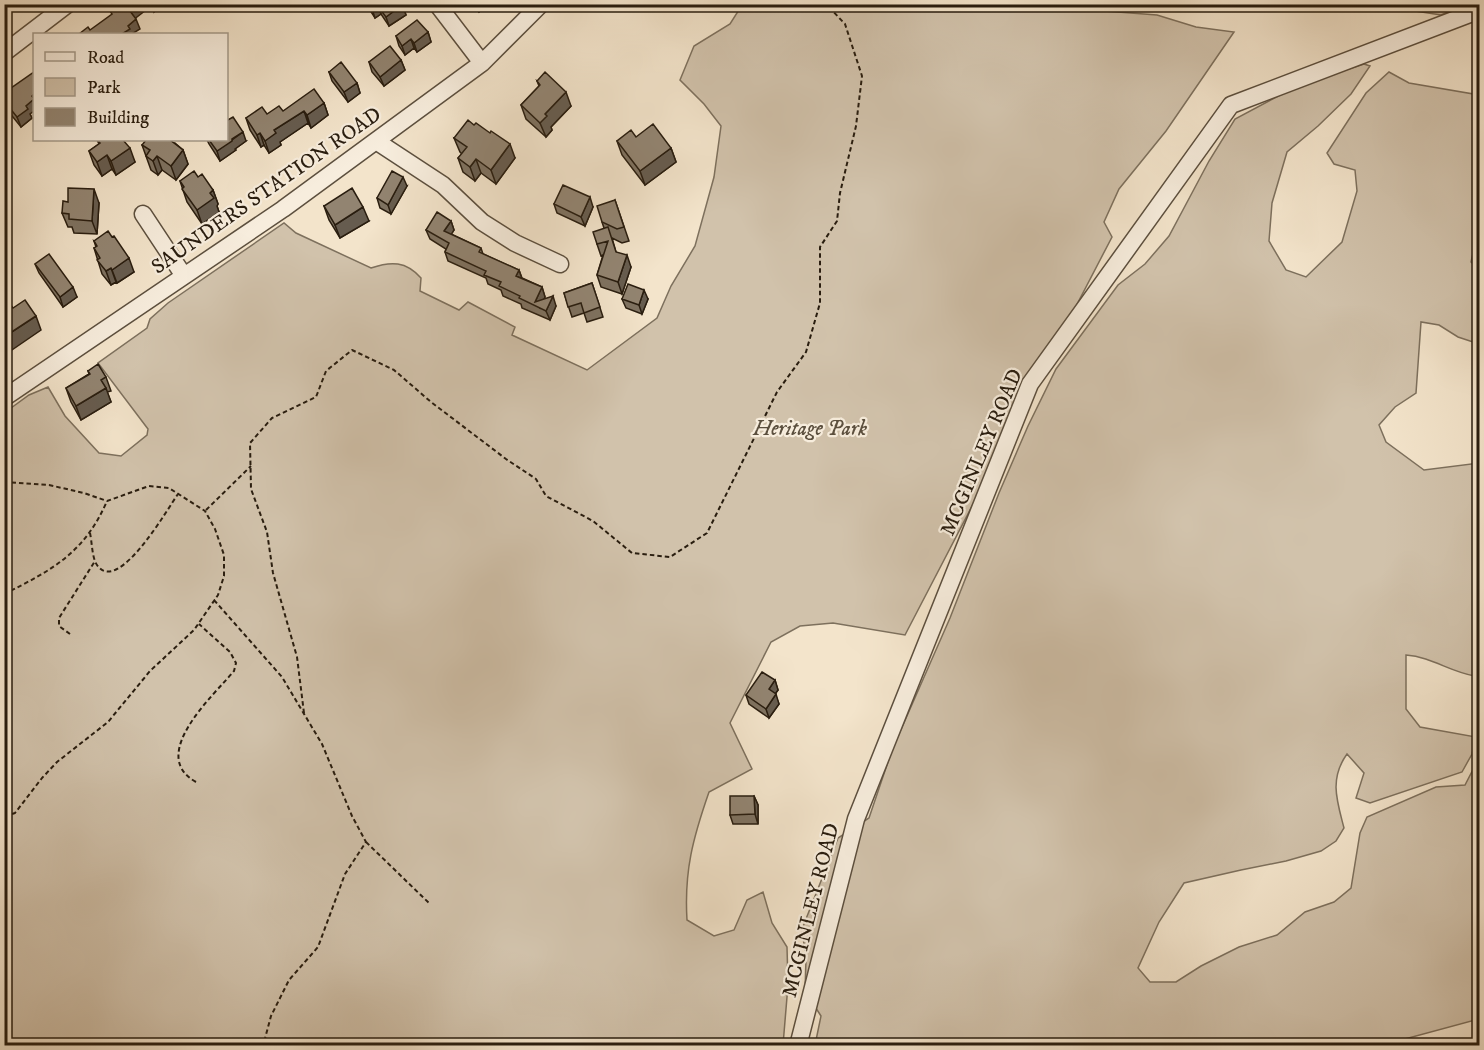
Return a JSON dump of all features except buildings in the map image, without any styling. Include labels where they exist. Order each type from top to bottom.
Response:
[{"type":"street","points":[[4,53],[68,4]]},
{"type":"street","points":[[437,4],[482,63]]},
{"type":"street","name":"SAUNDERS STATION ROAD","points":[[4,398],[283,209],[376,141],[482,63],[542,4]]},
{"type":"street","name":"MCGINLEY ROAD","points":[[798,1046],[856,819],[1030,384],[1231,105],[1479,10]]},
{"type":"street","points":[[376,141],[437,180],[482,222],[515,243],[560,264]]},
{"type":"street","points":[[143,214],[184,276]]},
{"type":"path","points":[[304,713],[297,657],[273,573],[267,532],[251,489],[250,443],[272,418],[316,397],[326,371],[352,350],[394,370],[431,402],[536,479],[546,496],[592,521],[632,553],[670,557],[708,533],[777,392],[806,352],[819,303],[820,247],[837,221],[840,193],[856,126],[862,75],[845,24],[826,4]]},
{"type":"path","points":[[205,511],[250,466]]},
{"type":"path","points":[[4,483],[49,485],[107,501],[149,486],[169,488],[205,511],[215,529],[224,555],[224,576],[214,600],[199,624],[150,671],[108,722],[57,762],[42,777],[15,813],[4,817]]},
{"type":"path","points":[[90,533],[95,561],[102,570],[114,572],[122,567],[155,529],[178,494]]},
{"type":"path","points":[[4,594],[44,574],[71,554],[97,524],[107,501]]},
{"type":"path","points":[[70,634],[59,626],[59,618],[95,561]]},
{"type":"path","points":[[214,600],[282,677],[322,744],[352,816],[366,842],[430,904]]},
{"type":"path","points":[[196,782],[189,778],[181,768],[178,756],[181,741],[190,723],[234,671],[236,663],[230,652],[199,624]]},
{"type":"path","points":[[263,1046],[271,1016],[289,980],[318,947],[345,874],[366,842]]},
{"type":"green space","name":"Heritage Park","points":[[1061,4],[1078,9],[1157,15],[1196,27],[1234,32],[1166,131],[1119,189],[1104,222],[1112,237],[905,635],[833,623],[800,626],[771,642],[730,723],[752,769],[709,792],[698,825],[688,870],[687,920],[714,936],[734,930],[747,900],[763,892],[772,923],[787,947],[788,985],[783,1045],[5,1046],[5,406],[8,404],[11,408],[29,395],[48,387],[65,416],[99,453],[121,456],[147,435],[148,429],[98,363],[147,328],[150,319],[168,303],[284,223],[296,233],[371,268],[385,264],[398,264],[410,268],[421,278],[420,291],[459,310],[468,302],[515,327],[512,335],[587,370],[657,318],[671,286],[695,246],[714,177],[721,126],[704,104],[680,80],[694,46],[730,24],[742,5]]},
{"type":"green space","points":[[1335,5],[1464,5],[1441,15],[1389,7],[1359,8]]},
{"type":"green space","points":[[1364,64],[1370,66],[1351,94],[1287,152],[1272,203],[1269,241],[1286,270],[1306,277],[1342,242],[1357,191],[1355,170],[1334,164],[1327,153],[1366,93],[1389,72],[1409,83],[1479,95],[1479,246],[1474,249],[1471,262],[1479,269],[1479,344],[1458,337],[1439,325],[1421,322],[1416,393],[1395,407],[1379,425],[1386,442],[1424,470],[1479,463],[1479,669],[1475,676],[1406,655],[1406,709],[1420,727],[1476,737],[1472,754],[1462,772],[1370,803],[1356,798],[1364,773],[1347,754],[1341,763],[1336,781],[1337,799],[1344,828],[1336,841],[1321,851],[1286,861],[1184,883],[1159,922],[1138,968],[1150,982],[1176,982],[1201,966],[1239,947],[1277,935],[1305,912],[1334,902],[1351,888],[1360,833],[1367,817],[1436,787],[1465,785],[1479,758],[1479,1019],[1379,1046],[815,1045],[821,1016],[805,991],[806,959],[802,929],[838,838],[869,818],[892,750],[950,618],[999,493],[1056,369],[1118,285],[1145,264],[1169,236],[1209,161],[1235,119],[1299,85]]}]
